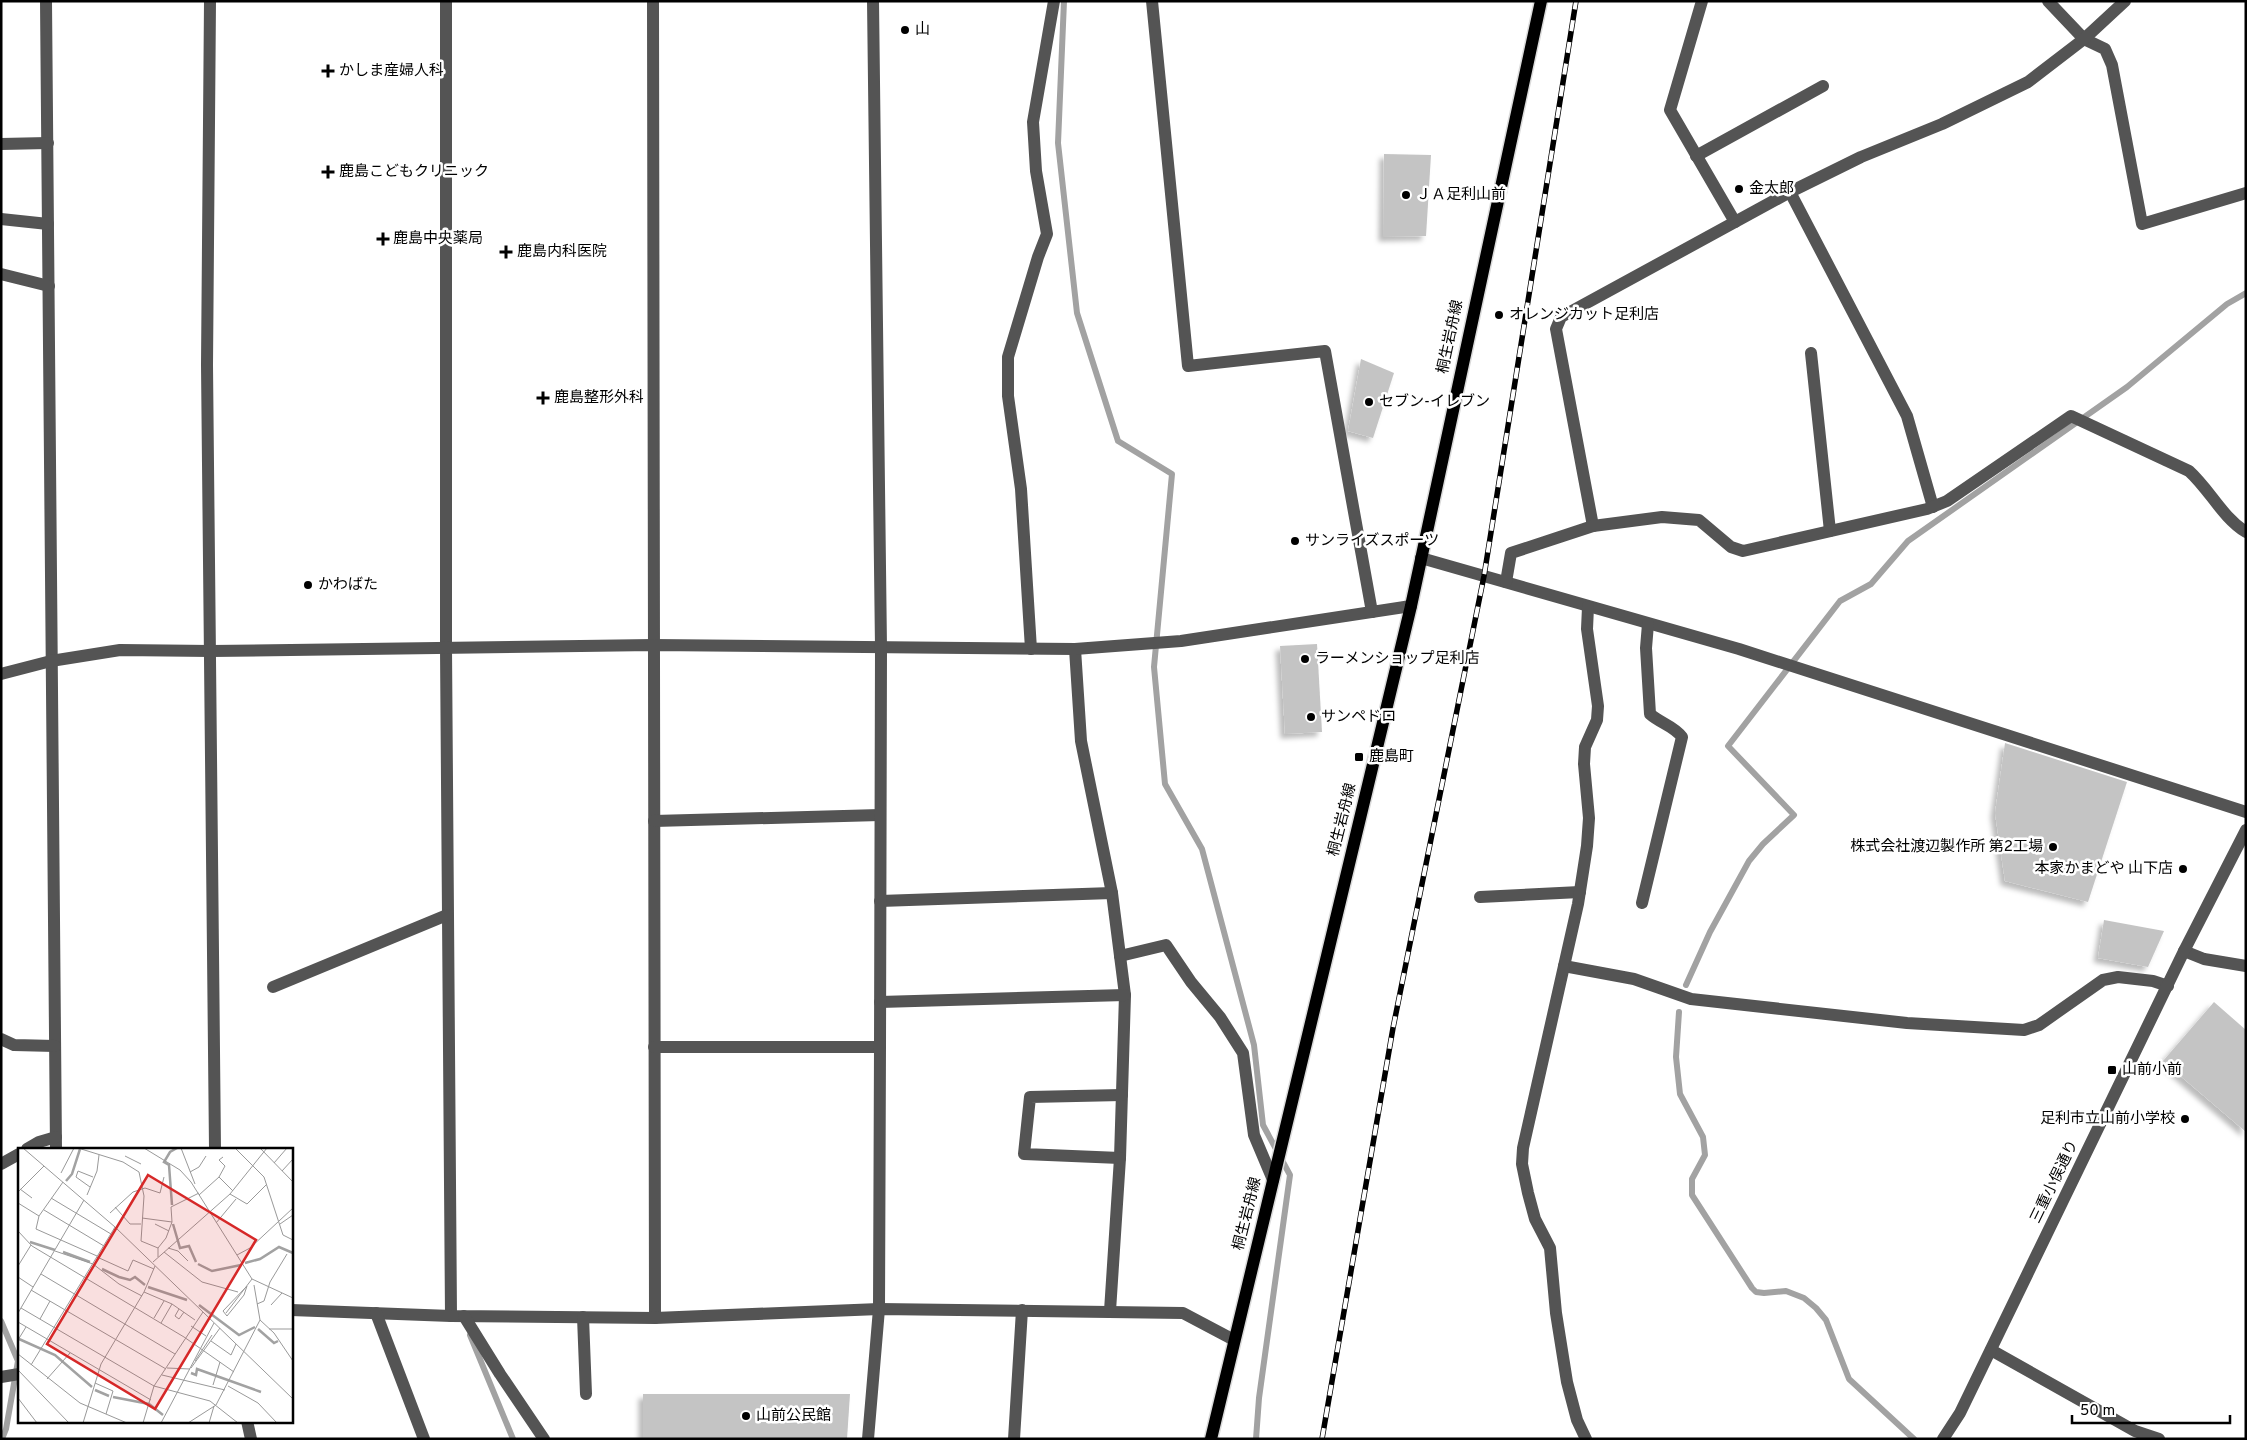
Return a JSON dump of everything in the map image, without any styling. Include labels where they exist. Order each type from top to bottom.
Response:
[{"type":"main road","name":"桐生岩舟線","points":[[1211,1439],[1411,606],[1541,1]]},
{"type":"street","points":[[29,1148],[39,1142],[56,1143],[46,1]]},
{"type":"street","points":[[210,1],[207,365],[215,1148]]},
{"type":"street","points":[[446,1],[448,915],[457,1316],[500,1374],[544,1439]]},
{"type":"street","points":[[653,1],[655,1318]]},
{"type":"street","points":[[868,1439],[879,1309],[880,1047],[881,648],[873,1]]},
{"type":"street","points":[[1031,649],[1021,490],[1008,396],[1008,357],[1038,257],[1047,234],[1036,171],[1033,122],[1054,1]]},
{"type":"street","points":[[1152,1],[1188,366],[1325,351],[1372,612]]},
{"type":"street","points":[[1702,1],[1670,110],[1735,222]]},
{"type":"street","points":[[2048,1],[2084,39],[2105,48],[2112,65],[2142,224],[2246,193]]},
{"type":"street","points":[[1593,526],[1556,329],[1560,317],[1790,192],[1861,157],[1942,124],[2028,82],[2084,39],[2125,1]]},
{"type":"street","points":[[1696,156],[1823,86]]},
{"type":"street","points":[[1,144],[48,143]]},
{"type":"street","points":[[1790,192],[1907,416],[1933,506]]},
{"type":"street","points":[[1,220],[48,224]]},
{"type":"street","points":[[1,274],[49,286]]},
{"type":"street","points":[[1810,353],[1830,531]]},
{"type":"street","points":[[1506,582],[1511,553],[1593,526],[1662,517],[1699,520],[1731,548],[1743,551],[1933,506],[1947,501],[2071,416],[2189,471],[2203,484],[2233,523],[2246,532]]},
{"type":"street","points":[[1421,558],[1739,649],[2246,812]]},
{"type":"street","points":[[1,674],[52,661],[120,650],[211,652],[653,645],[1075,649],[1181,641],[1411,606]]},
{"type":"street","points":[[1586,1439],[1577,1420],[1563,1365],[1550,1248],[1535,1219],[1522,1164],[1523,1148],[1580,892],[1589,818],[1588,790],[1584,764],[1586,747],[1597,720],[1598,706],[1587,629],[1588,607]]},
{"type":"street","points":[[1642,903],[1682,736],[1677,730],[1658,721],[1650,714],[1646,648],[1648,624]]},
{"type":"street","points":[[1075,649],[1081,741],[1112,893],[1125,995],[1120,1158],[1110,1311]]},
{"type":"street","points":[[654,821],[880,815]]},
{"type":"street","name":"三重小俣通り","points":[[1943,1439],[1960,1413],[2184,951],[2246,830]]},
{"type":"street","points":[[1480,898],[1580,892]]},
{"type":"street","points":[[880,901],[1112,893]]},
{"type":"street","points":[[273,987],[448,915]]},
{"type":"street","points":[[1120,956],[1166,945],[1191,982],[1220,1017],[1243,1053],[1254,1135],[1273,1180]]},
{"type":"street","points":[[2184,951],[2204,959],[2246,966]]},
{"type":"street","points":[[1564,966],[1634,979],[1691,999],[1907,1023],[2024,1030],[2039,1025],[2103,980],[2118,977],[2153,981],[2168,986]]},
{"type":"street","points":[[880,1002],[1125,995]]},
{"type":"street","points":[[1,1039],[14,1045],[55,1046]]},
{"type":"street","points":[[654,1047],[880,1047]]},
{"type":"street","points":[[1120,1158],[1024,1154],[1030,1098],[1122,1095]]},
{"type":"street","points":[[1,1164],[18,1155]]},
{"type":"street","points":[[292,1310],[457,1316],[655,1318],[879,1309],[1183,1313],[1234,1340]]},
{"type":"street","points":[[1014,1439],[1022,1310]]},
{"type":"street","points":[[376,1313],[424,1439]]},
{"type":"street","points":[[583,1317],[586,1394]]},
{"type":"street","points":[[1991,1350],[2133,1435],[2159,1439]]},
{"type":"street","points":[[1,1377],[18,1374]]},
{"type":"street","points":[[247,1422],[251,1439]]},
{"type":"building","name":"ＪＡ足利山前","points":[[1384,154],[1431,155],[1426,236],[1383,237]]},
{"type":"building","points":[[1361,359],[1394,373],[1373,438],[1348,431]]},
{"type":"building","points":[[1317,644],[1322,732],[1285,734],[1280,646]]},
{"type":"building","name":"株式会社渡辺製作所 第2工場","points":[[2005,743],[2127,782],[2088,902],[2005,881],[1995,813]]},
{"type":"building","points":[[2104,920],[2164,931],[2148,967],[2098,958]]},
{"type":"building","points":[[2214,1002],[2246,1030],[2246,1132],[2163,1061]]},
{"type":"building","name":"山前公民館","points":[[643,1394],[850,1394],[847,1439],[643,1439]]},
{"type":"waterway","points":[[1064,1],[1058,143],[1077,313],[1118,441],[1172,474],[1154,667],[1165,784],[1202,849],[1254,1045],[1263,1125],[1290,1175],[1259,1398],[1256,1439]]},
{"type":"waterway","points":[[1686,985],[1710,932],[1749,861],[1763,844],[1794,815],[1728,746],[1840,601],[1871,584],[1908,541],[2127,387],[2227,304],[2246,293]]},
{"type":"waterway","points":[[1679,1012],[1676,1057],[1680,1094],[1703,1137],[1705,1155],[1692,1179],[1692,1195],[1752,1288],[1756,1292],[1764,1293],[1786,1291],[1804,1298],[1816,1308],[1826,1320],[1849,1379],[1914,1439]]},
{"type":"waterway","points":[[1,1321],[18,1361],[6,1429],[2,1439]]},
{"type":"waterway","points":[[470,1335],[513,1439]]},
{"type":"railway","points":[[1322,1439],[1393,1028],[1484,576],[1576,1]]},
{"type":"place","name":"山","points":[[905,30]]},
{"type":"place","name":"かしま産婦人科","points":[[328,71]]},
{"type":"place","name":"鹿島こどもクリニック","points":[[328,172]]},
{"type":"place","name":"金太郎","points":[[1739,189]]},
{"type":"place","name":"ＪＡ足利山前","points":[[1406,195]]},
{"type":"place","name":"鹿島中央薬局","points":[[383,239]]},
{"type":"place","name":"鹿島内科医院","points":[[506,252]]},
{"type":"place","name":"オレンジカット足利店","points":[[1499,315]]},
{"type":"place","name":"鹿島整形外科","points":[[543,398]]},
{"type":"place","name":"セブン-イレブン","points":[[1369,402]]},
{"type":"place","name":"サンライズスポーツ","points":[[1295,541]]},
{"type":"place","name":"かわばた","points":[[308,585]]},
{"type":"place","name":"ラーメンショップ足利店","points":[[1305,659]]},
{"type":"place","name":"サンペドロ","points":[[1311,717]]},
{"type":"place","name":"鹿島町","points":[[1359,757]]},
{"type":"place","name":"株式会社渡辺製作所 第2工場","points":[[2053,847]]},
{"type":"place","name":"本家かまどや 山下店","points":[[2183,869]]},
{"type":"place","name":"山前小前","points":[[2112,1070]]},
{"type":"place","name":"足利市立山前小学校","points":[[2185,1119]]},
{"type":"place","name":"山前公民館","points":[[746,1416]]}]
